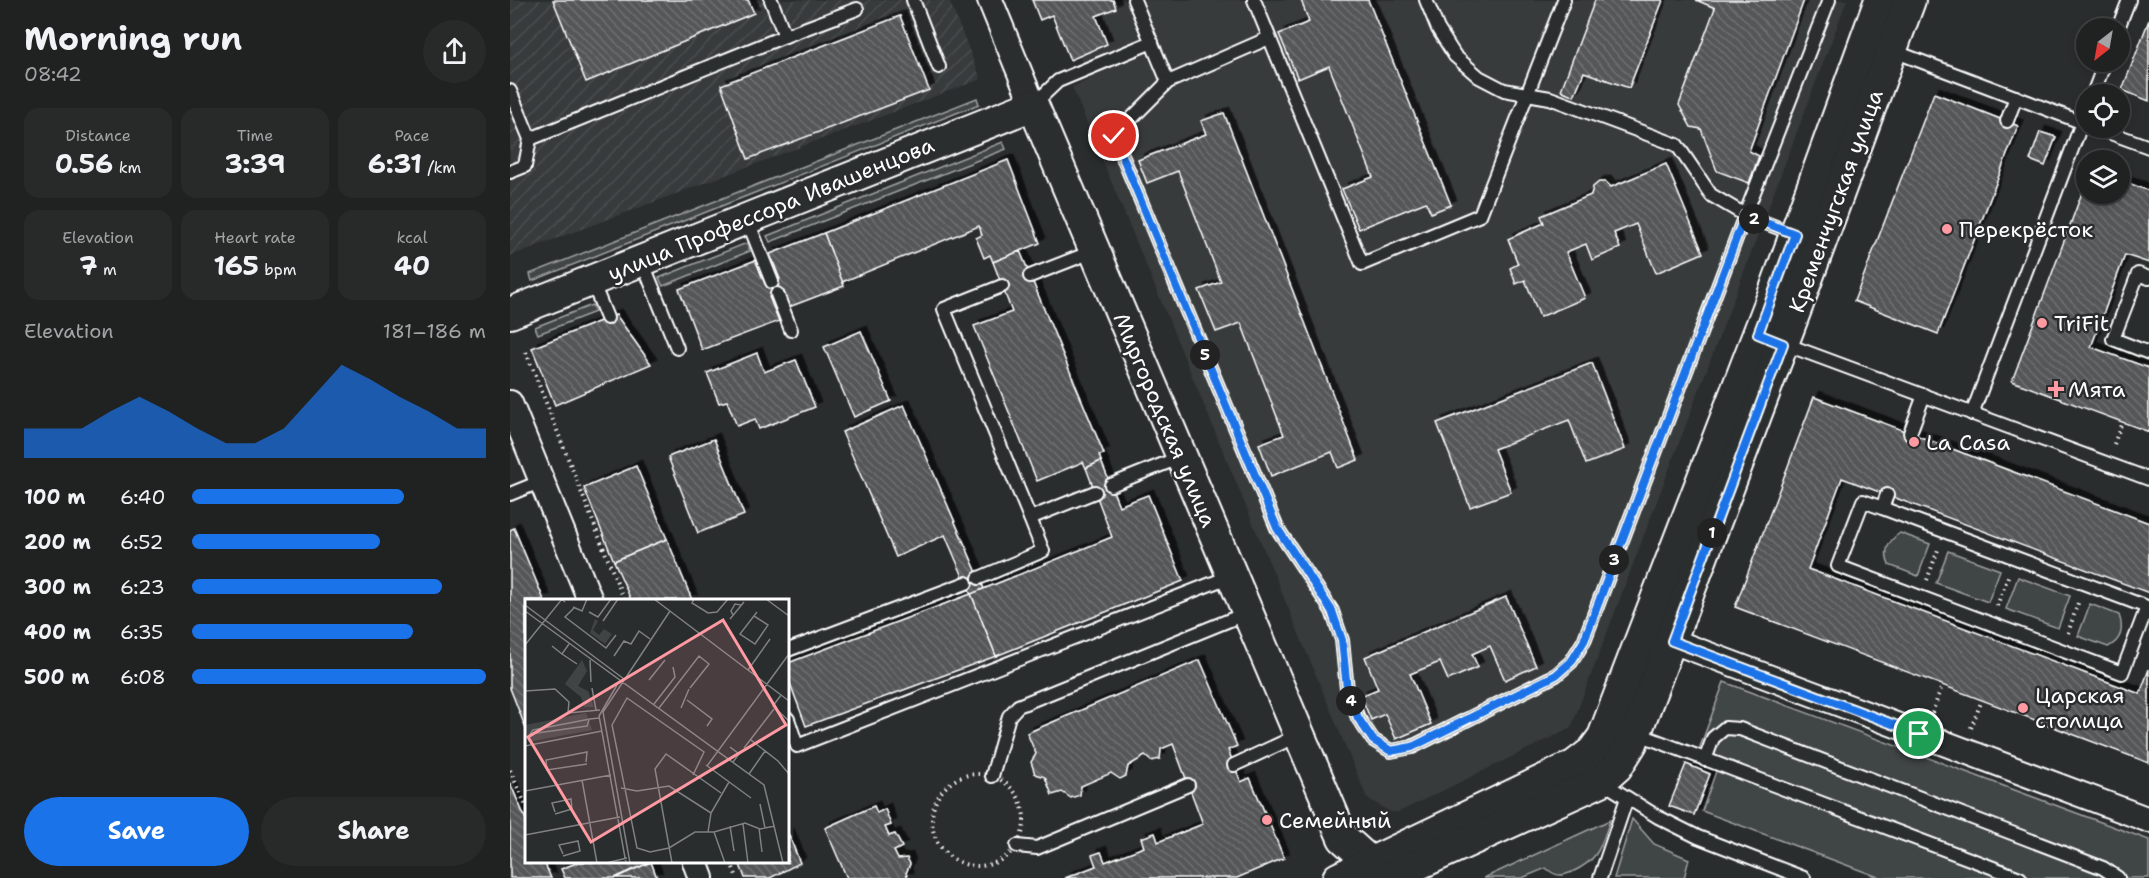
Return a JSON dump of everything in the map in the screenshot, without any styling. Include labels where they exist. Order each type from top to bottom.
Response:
[{"type":"street","name":"Миргородская улица","points":[[990,0],[1343,838],[1378,873]]},
{"type":"street","name":"Кременчугская улица","points":[[1878,46],[1880,0]]},
{"type":"street","name":"Кременчугская улица","points":[[1338,878],[1378,873],[1601,781],[1617,767],[1636,733],[1672,641],[1771,339],[1878,46],[1910,0]]},
{"type":"street","name":"улица Профессора Ивашенцова","points":[[510,313],[1033,105]]},
{"type":"street","name":"Кременчугская улица","points":[[1378,873],[1575,765],[1598,745],[1615,710],[1771,339]]},
{"type":"street","points":[[510,403],[590,599]]},
{"type":"street","points":[[1672,641],[2149,820]]},
{"type":"street","points":[[1338,878],[1343,838]]},
{"type":"street","points":[[696,863],[701,878]]},
{"type":"lane","points":[[771,0],[785,36]]},
{"type":"lane","points":[[914,0],[939,67]]},
{"type":"lane","points":[[1134,0],[1168,82]]},
{"type":"lane","points":[[1254,0],[1362,264],[1480,215],[1564,0]]},
{"type":"lane","points":[[1426,0],[1438,29],[1455,56],[1479,77],[1504,90],[1550,98],[1677,145],[1711,195],[1745,215],[1808,238]]},
{"type":"lane","points":[[1269,38],[1168,82],[1114,136],[1277,528],[1332,611],[1342,640],[1347,689],[1358,718],[1373,740],[1391,751],[1412,747],[1556,675],[1571,662],[1584,641],[1829,0]]},
{"type":"lane","points":[[2122,18],[2129,0]]},
{"type":"lane","points":[[530,140],[857,9]]},
{"type":"lane","points":[[1033,105],[1058,81],[1152,42]]},
{"type":"lane","points":[[1878,46],[2016,97],[2076,116]]},
{"type":"lane","points":[[510,91],[530,140],[525,166],[510,172]]},
{"type":"lane","points":[[2007,121],[2016,97]]},
{"type":"lane","points":[[1972,414],[2078,138]]},
{"type":"lane","points":[[2124,138],[2149,147]]},
{"type":"lane","points":[[747,219],[772,282]]},
{"type":"lane","points":[[1030,276],[1094,251]]},
{"type":"lane","points":[[642,261],[677,348]]},
{"type":"lane","points":[[2149,278],[2138,274],[2113,339],[2149,353]]},
{"type":"lane","points":[[592,281],[607,318]]},
{"type":"lane","points":[[979,578],[1043,552],[945,309],[1002,286]]},
{"type":"lane","points":[[777,294],[792,330]]},
{"type":"lane","points":[[1771,339],[2149,479]]},
{"type":"lane","points":[[1910,433],[1924,395]]},
{"type":"lane","points":[[1111,485],[1181,457]]},
{"type":"lane","points":[[510,494],[542,481]]},
{"type":"lane","points":[[1030,518],[1095,492]]},
{"type":"lane","points":[[1882,508],[1887,495]]},
{"type":"lane","points":[[1863,501],[1945,531],[2147,607],[2122,673],[1838,566],[1863,501]]},
{"type":"lane","points":[[789,722],[797,746],[1231,576]]},
{"type":"lane","points":[[789,650],[966,583]]},
{"type":"lane","points":[[992,776],[1009,716],[1018,706],[1247,613]]},
{"type":"lane","points":[[1705,760],[1713,738],[1725,728],[1740,729],[2103,868],[2118,878]]},
{"type":"lane","points":[[1636,733],[2020,878]]},
{"type":"lane","points":[[1234,765],[1299,735]]},
{"type":"lane","points":[[1601,781],[1658,817],[1698,837],[1804,878]]},
{"type":"lane","points":[[1017,846],[1037,848],[1188,785]]},
{"type":"lane","points":[[1600,878],[1627,798]]},
{"type":"path","points":[[526,352],[624,599]]},
{"type":"path","points":[[2114,444],[2122,422]]},
{"type":"path","points":[[1920,597],[1945,531]]},
{"type":"path","points":[[1991,624],[2015,558]]},
{"type":"path","points":[[2061,650],[2085,584]]},
{"type":"path","points":[[1931,715],[1942,686]]},
{"type":"path","points":[[1971,730],[1982,700]]},
{"type":"path","points":[[510,770],[525,804]]},
{"type":"path","points":[[973,773],[992,776],[1010,785],[1018,795],[1025,821],[1023,834],[1017,846],[1008,856],[997,862],[984,866],[970,866],[957,862],[938,844],[931,818],[933,805],[948,784],[960,777],[973,773]]},
{"type":"path","points":[[732,863],[737,878]]},
{"type":"shaded area","points":[[510,0],[949,0],[981,79],[510,256]]},
{"type":"shaded area","points":[[1032,0],[1847,0],[1571,728],[1399,812],[1390,812],[1367,798],[1072,87],[1089,80],[1085,69],[1079,56],[1070,60],[1052,16],[1040,20]]},
{"type":"shaded area","points":[[977,98],[979,104],[532,281],[530,274]]},
{"type":"shaded area","points":[[1003,142],[1006,149],[770,242],[767,236]]},
{"type":"shaded area","points":[[747,243],[750,251],[663,286],[659,278]]},
{"type":"shaded area","points":[[592,305],[595,312],[538,334],[535,327]]},
{"type":"shaded area","points":[[1900,533],[1930,544],[1918,576],[1889,565],[1886,555],[1888,547],[1892,539]]},
{"type":"shaded area","points":[[1948,551],[2000,570],[1988,602],[1936,583]]},
{"type":"shaded area","points":[[2018,577],[2070,596],[2058,628],[2006,609]]},
{"type":"shaded area","points":[[2090,604],[2119,615],[2121,634],[2108,647],[2078,636]]},
{"type":"shaded area","points":[[1724,682],[2149,840],[2149,878],[1881,878],[1702,811],[1716,771],[1694,763]]},
{"type":"shaded area","points":[[1632,819],[1654,844],[1689,859],[1684,878],[1614,878]]},
{"type":"shaded area","points":[[1610,820],[1594,857],[1572,872],[1558,875],[1546,868],[1522,878],[1484,878]]},
{"type":"building","points":[[553,0],[748,0],[754,13],[586,82]]},
{"type":"building","points":[[1032,0],[1113,0],[1116,8],[1096,16],[1107,44],[1070,60],[1052,15],[1040,20]]},
{"type":"building","points":[[1301,0],[1368,0],[1451,205],[1431,213],[1426,202],[1359,229],[1342,189],[1373,177],[1329,66],[1298,79],[1279,34],[1309,22]]},
{"type":"building","points":[[1595,0],[1663,0],[1629,88],[1584,72],[1574,96],[1561,90]]},
{"type":"building","points":[[1696,0],[1804,0],[1749,151],[1759,156],[1749,183],[1717,171],[1701,129],[1691,127],[1679,105],[1715,8]]},
{"type":"building","points":[[900,16],[929,90],[748,159],[721,85]]},
{"type":"building","points":[[2149,20],[2149,101],[2130,93],[2130,84],[2124,84]]},
{"type":"building","points":[[1934,93],[2018,126],[1938,334],[1854,301]]},
{"type":"building","points":[[1224,113],[1358,460],[1338,468],[1332,452],[1271,476],[1259,444],[1284,435],[1241,323],[1216,332],[1199,290],[1221,282],[1178,171],[1147,183],[1138,160],[1206,134],[1201,121]]},
{"type":"building","points":[[2040,132],[2056,137],[2045,166],[2030,160]]},
{"type":"building","points":[[1008,160],[1040,243],[993,262],[990,255],[984,258],[976,238],[982,235],[979,226],[842,282],[824,233]]},
{"type":"building","points":[[1666,164],[1703,253],[1656,273],[1636,224],[1614,233],[1620,248],[1592,260],[1586,244],[1566,252],[1585,298],[1540,317],[1525,280],[1516,284],[1510,268],[1518,264],[1508,239],[1544,223],[1541,216],[1591,195],[1593,187],[1599,182],[1606,182],[1611,187]]},
{"type":"building","points":[[2130,184],[2149,191],[2149,263],[2125,255],[2091,347],[2149,368],[2149,432],[2012,381],[2078,204],[2130,204]]},
{"type":"building","points":[[824,233],[844,286],[789,307],[784,292],[769,297],[779,321],[702,350],[679,289],[756,260],[765,284],[780,279],[770,254]]},
{"type":"building","points":[[1020,251],[1104,454],[1099,455],[1101,461],[1086,468],[1083,462],[1037,481],[974,326],[1012,312],[993,262]]},
{"type":"building","points":[[616,315],[651,364],[555,405],[532,348]]},
{"type":"building","points":[[861,331],[891,401],[854,417],[824,347]]},
{"type":"building","points":[[757,353],[764,372],[796,360],[815,407],[759,429],[755,419],[737,426],[727,401],[719,403],[707,373]]},
{"type":"building","points":[[1592,363],[1625,449],[1586,464],[1569,420],[1494,449],[1511,492],[1470,507],[1437,423]]},
{"type":"building","points":[[1814,397],[2149,523],[2149,593],[1842,478],[1808,569],[2140,694],[2149,669],[2149,763],[1735,607]]},
{"type":"building","points":[[904,405],[984,589],[971,595],[945,535],[896,557],[842,432]]},
{"type":"building","points":[[714,439],[744,515],[698,533],[668,457]]},
{"type":"building","points":[[1101,461],[1119,506],[1148,495],[1183,581],[996,656],[971,594],[1112,537],[1086,468]]},
{"type":"building","points":[[636,466],[667,539],[614,561],[584,488]]},
{"type":"building","points":[[514,528],[544,599],[525,599],[525,726],[510,688],[510,530]]},
{"type":"building","points":[[667,539],[692,599],[631,599],[614,561]]},
{"type":"building","points":[[971,594],[996,656],[806,726],[789,681],[789,663]]},
{"type":"building","points":[[1506,597],[1536,666],[1505,680],[1490,646],[1472,654],[1478,667],[1448,680],[1440,662],[1410,674],[1431,724],[1396,739],[1385,714],[1371,720],[1361,696],[1378,689],[1365,657]]},
{"type":"building","points":[[1200,660],[1237,746],[1228,750],[1241,782],[1250,778],[1284,858],[1237,878],[1065,878],[1096,866],[1092,855],[1101,852],[1105,862],[1144,847],[1141,838],[1155,833],[1158,842],[1203,824],[1173,744],[1161,749],[1160,759],[1151,761],[1145,756],[1128,766],[1126,776],[1120,779],[1111,773],[1081,786],[1080,795],[1071,798],[1062,792],[1052,795],[1045,777],[1035,774],[1031,762],[1036,754],[1027,733]]},
{"type":"building","points":[[1686,764],[1710,774],[1694,815],[1669,806]]},
{"type":"building","points":[[510,783],[525,818],[525,863],[544,863],[551,878],[510,878]]},
{"type":"building","points":[[874,806],[877,813],[885,809],[891,825],[885,827],[889,836],[895,834],[902,847],[894,851],[898,859],[907,858],[910,864],[906,873],[908,878],[847,878],[825,828]]},
{"type":"building","points":[[789,836],[800,863],[770,878],[745,878],[739,863],[789,863]]},
{"type":"building","points":[[576,863],[649,863],[615,878],[565,878],[561,869]]},
{"type":"building","points":[[651,863],[657,878],[615,878]]},
{"type":"place","name":"Перекрёсток","points":[[1947,229]]},
{"type":"place","name":"TriFit","points":[[2042,323]]},
{"type":"place","name":"Мята","points":[[2056,389]]},
{"type":"place","name":"La Casa","points":[[1914,442]]},
{"type":"place","name":"Царская столица","points":[[2023,708]]},
{"type":"place","name":"Семейный","points":[[1267,820]]},
{"type":"route","points":[[1114,136],[1277,528],[1332,611],[1342,640],[1347,689],[1358,718],[1373,740],[1391,751],[1412,747],[1556,675],[1571,662],[1584,641],[1745,215],[1795,234],[1758,334],[1783,344],[1672,641],[1919,734]]}]
